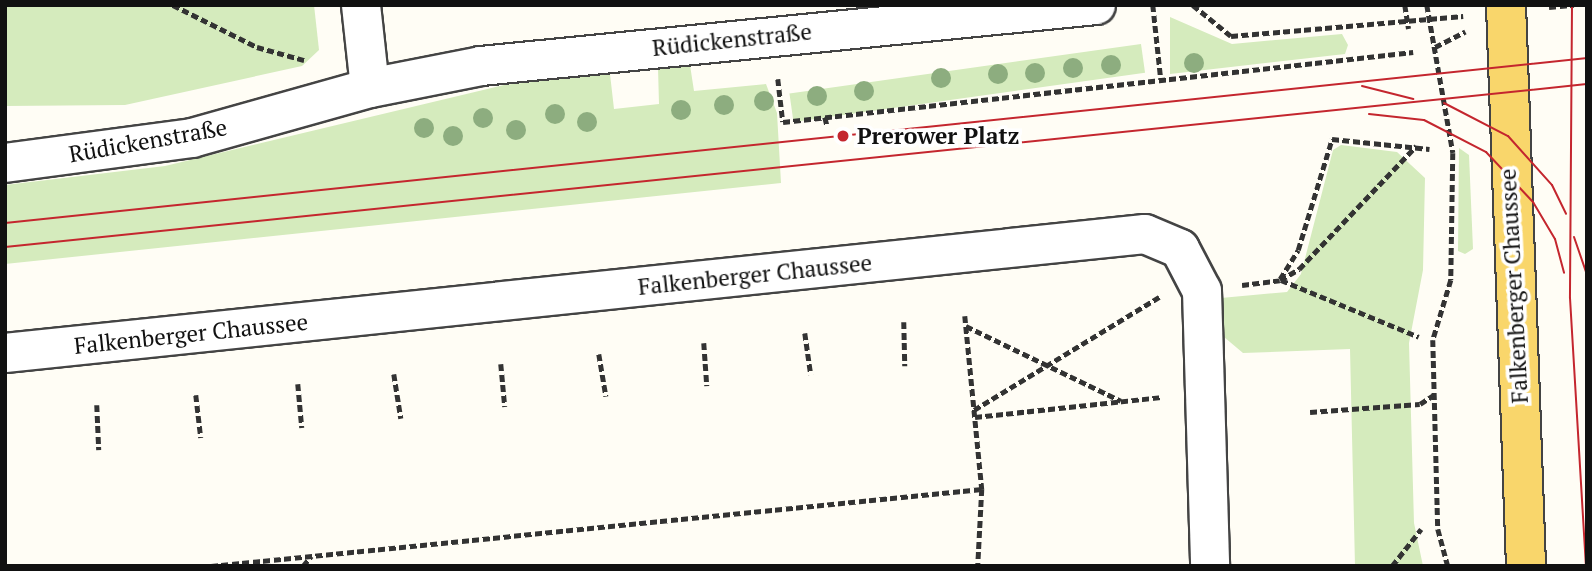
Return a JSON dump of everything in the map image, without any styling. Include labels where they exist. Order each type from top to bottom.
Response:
[{"type":"main road","name":"Falkenberger Chaussee","points":[[1506,5],[1526,566]]},
{"type":"street","points":[[361,5],[370,88]]},
{"type":"street","name":"Rüdickenstraße","points":[[5,163],[192,138],[370,88],[481,66],[1096,5]]},
{"type":"street","name":"Falkenberger Chaussee","points":[[5,353],[1145,234],[1181,249],[1202,291],[1210,566]]},
{"type":"path","points":[[173,5],[257,47],[311,62]]},
{"type":"path","points":[[1153,5],[1161,80]]},
{"type":"path","points":[[1193,5],[1231,36],[1430,19]]},
{"type":"path","points":[[1405,5],[1409,29]]},
{"type":"path","points":[[1427,5],[1452,165],[1451,280],[1433,340],[1438,529],[1448,566]]},
{"type":"path","points":[[1435,47],[1467,31]]},
{"type":"path","points":[[778,69],[783,122],[1413,52]]},
{"type":"path","points":[[825,117],[827,125]]},
{"type":"path","points":[[1280,280],[1298,250],[1332,139],[1429,149]]},
{"type":"path","points":[[1280,280],[1300,269],[1372,198],[1416,146]]},
{"type":"path","points":[[1280,280],[1419,337]]},
{"type":"path","points":[[975,410],[1159,296]]},
{"type":"path","points":[[965,316],[982,489],[978,566]]},
{"type":"path","points":[[904,322],[905,366]]},
{"type":"path","points":[[966,327],[1122,401]]},
{"type":"path","points":[[805,333],[811,375]]},
{"type":"path","points":[[704,343],[708,386]]},
{"type":"path","points":[[599,354],[606,396]]},
{"type":"path","points":[[501,364],[505,407]]},
{"type":"path","points":[[394,374],[401,418]]},
{"type":"path","points":[[298,384],[302,428]]},
{"type":"path","points":[[196,394],[201,439]]},
{"type":"path","points":[[1310,412],[1420,404],[1434,395]]},
{"type":"path","points":[[975,417],[1161,397]]},
{"type":"path","points":[[97,405],[99,450]]},
{"type":"path","points":[[211,566],[982,489]]},
{"type":"path","points":[[1392,566],[1421,529]]},
{"type":"path","points":[[303,566],[312,555]]},
{"type":"green space","points":[[5,5],[314,5],[319,50],[302,66],[125,105],[5,106]]},
{"type":"green space","points":[[1170,17],[1232,44],[1342,34],[1348,45],[1345,54],[1170,74]]},
{"type":"green space","points":[[1141,44],[1145,73],[793,122],[789,93]]},
{"type":"green space","points":[[690,65],[694,91],[766,84],[777,113],[781,183],[5,264],[5,185],[165,166],[504,85],[610,74],[614,109],[659,104],[658,68]]},
{"type":"green space","points":[[1341,145],[1397,152],[1425,178],[1423,270],[1409,343],[1414,523],[1423,566],[1355,566],[1350,349],[1243,353],[1224,337],[1221,298],[1287,292],[1301,274],[1333,150]]},
{"type":"green space","points":[[1459,148],[1469,155],[1473,249],[1465,254],[1458,251]]},
{"type":"tram line","points":[[1572,5],[1570,298],[1586,566]]},
{"type":"tram line","points":[[5,223],[1587,58]]},
{"type":"tram line","points":[[5,247],[1587,84]]},
{"type":"tram line","points":[[1362,86],[1413,99]]},
{"type":"tram line","points":[[1444,103],[1508,136],[1552,185],[1566,214]]},
{"type":"tram line","points":[[1369,114],[1424,120],[1486,152],[1533,202],[1555,239],[1564,273]]},
{"type":"tram line","points":[[1574,237],[1587,274]]},
{"type":"place","name":"Prerower Platz","points":[[843,136]]}]
